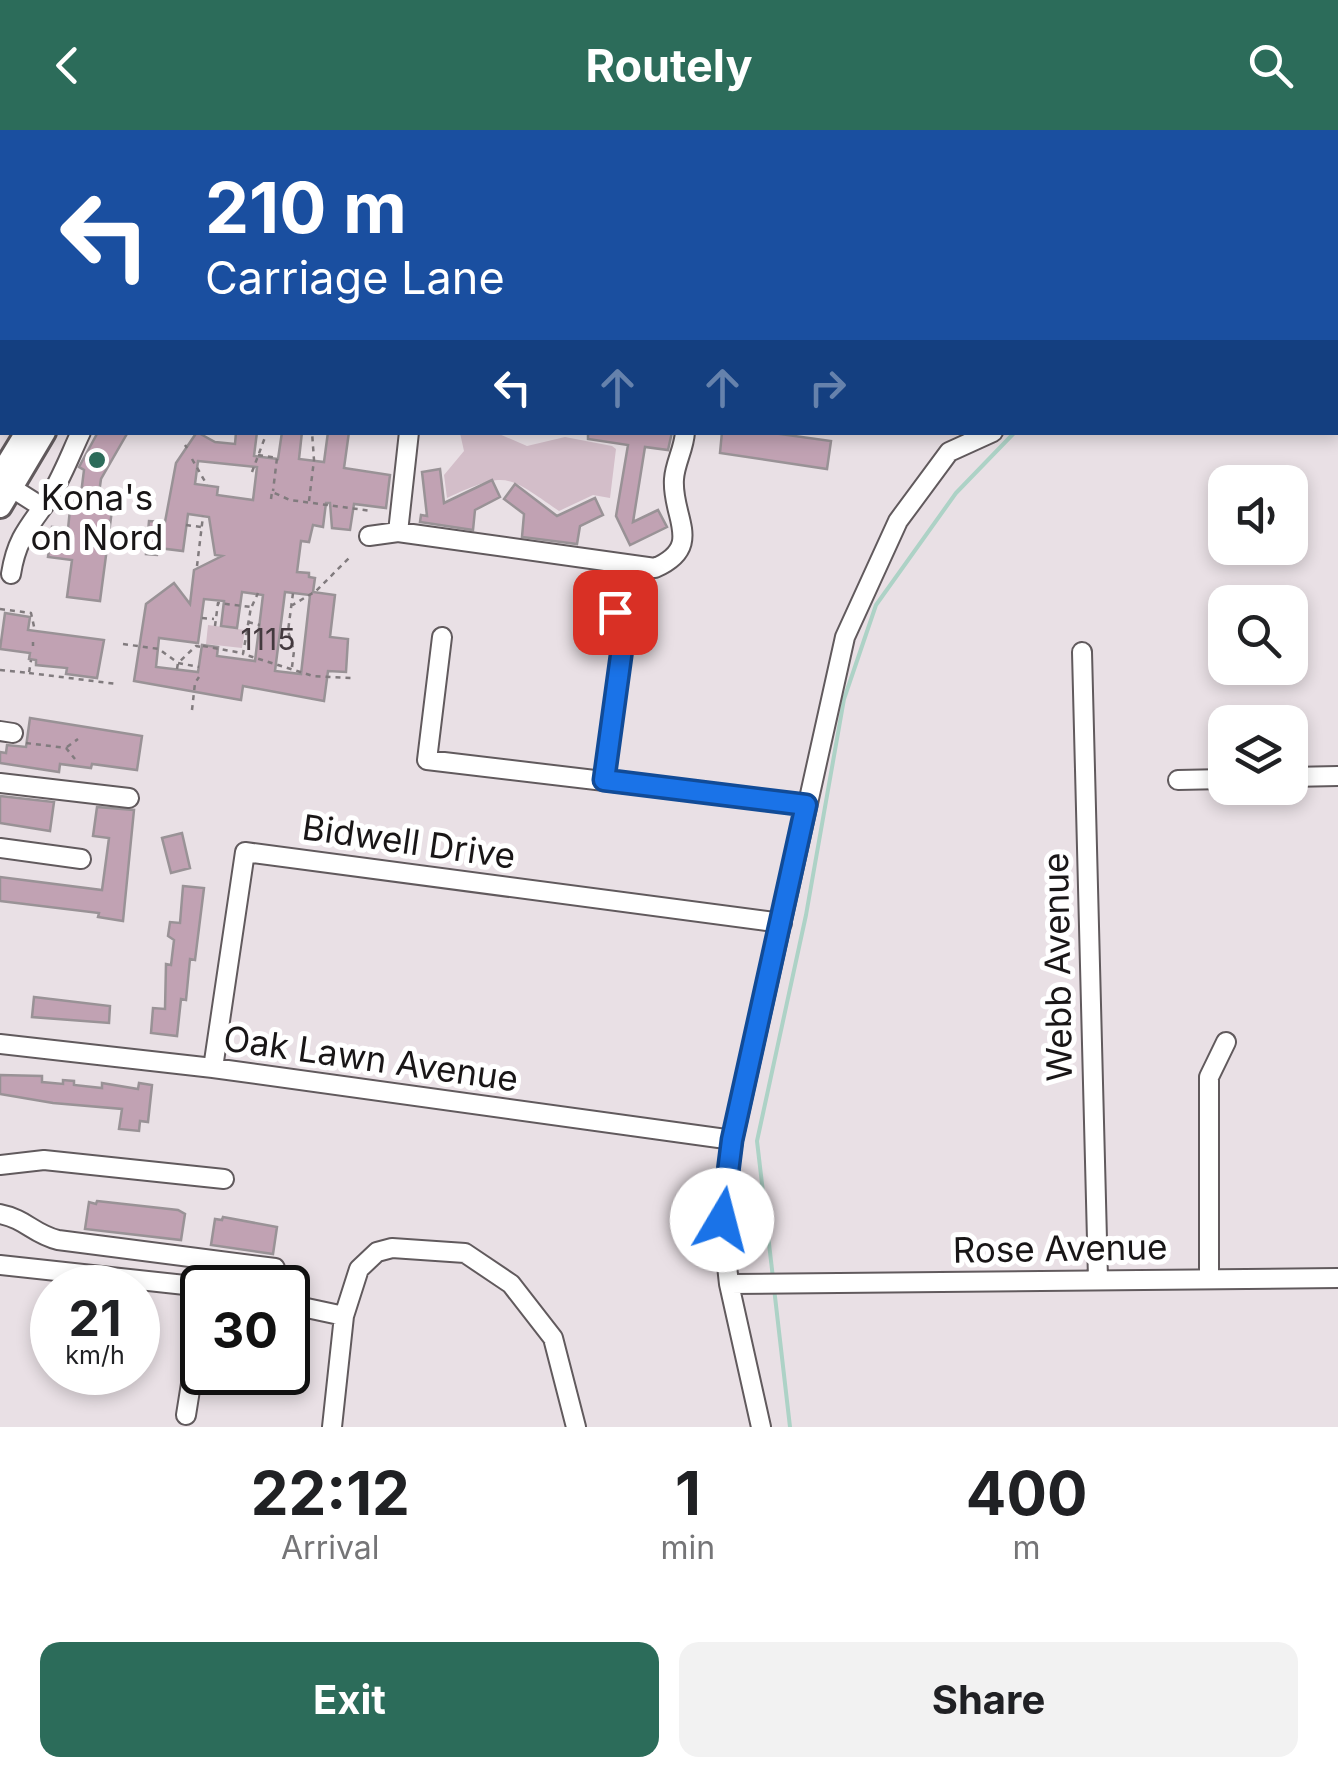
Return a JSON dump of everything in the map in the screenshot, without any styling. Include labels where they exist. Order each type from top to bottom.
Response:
[{"type":"main road","points":[[4,490],[26,435]]},
{"type":"main road","points":[[4,490],[42,435]]},
{"type":"street","points":[[11,574],[14,549],[79,435]]},
{"type":"street","points":[[398,532],[409,435]]},
{"type":"street","points":[[369,536],[398,532],[656,568],[680,552],[683,537],[674,476],[684,435]]},
{"type":"street","points":[[761,1427],[729,1284],[722,1220],[732,1140],[845,638],[898,521],[946,439],[973,435]]},
{"type":"street","points":[[4,490],[42,506]]},
{"type":"street","points":[[604,780],[624,634],[615,612]]},
{"type":"street","points":[[442,637],[427,760],[806,805]]},
{"type":"street","name":"Webb Avenue","points":[[1082,652],[1098,1279]]},
{"type":"street","points":[[1308,777],[1338,776]]},
{"type":"street","points":[[1178,780],[1208,779]]},
{"type":"street","points":[[0,783],[129,798]]},
{"type":"street","points":[[0,848],[81,859]]},
{"type":"street","name":"Bidwell Drive","points":[[213,1068],[245,852],[782,923]]},
{"type":"street","points":[[1210,1279],[1209,1077],[1226,1042]]},
{"type":"street","name":"Oak Lawn Avenue","points":[[0,1044],[213,1068],[732,1140]]},
{"type":"street","points":[[0,1165],[44,1160],[224,1179]]},
{"type":"street","points":[[0,1214],[23,1219],[36,1234],[58,1240],[252,1265]]},
{"type":"street","points":[[332,1427],[344,1316],[359,1269],[377,1252],[392,1248],[466,1253],[511,1284],[553,1338],[576,1427]]},
{"type":"street","points":[[0,1265],[180,1284]]},
{"type":"street","name":"Rose Avenue","points":[[729,1284],[1338,1278]]},
{"type":"street","points":[[310,1309],[344,1316]]},
{"type":"street","points":[[186,1415],[189,1395]]},
{"type":"path","points":[[252,472],[266,435]]},
{"type":"path","points":[[309,501],[312,435]]},
{"type":"path","points":[[257,452],[276,458],[272,499]]},
{"type":"path","points":[[192,459],[207,486]]},
{"type":"path","points":[[272,492],[290,500],[372,511]]},
{"type":"path","points":[[197,566],[203,516]]},
{"type":"path","points":[[186,526],[202,527]]},
{"type":"path","points":[[291,606],[316,591],[351,556]]},
{"type":"path","points":[[292,668],[288,632],[293,592]]},
{"type":"path","points":[[244,654],[247,622],[258,593]]},
{"type":"path","points":[[215,626],[218,603],[262,608]]},
{"type":"path","points":[[0,619],[1,609],[31,613],[35,631]]},
{"type":"path","points":[[202,618],[216,620]]},
{"type":"path","points":[[247,622],[260,625]]},
{"type":"path","points":[[123,644],[159,648],[178,663],[199,666]]},
{"type":"path","points":[[177,669],[178,663],[196,646],[202,646],[244,654],[313,676],[352,678]]},
{"type":"path","points":[[293,654],[303,655]]},
{"type":"path","points":[[29,673],[31,660]]},
{"type":"path","points":[[0,670],[117,684]]},
{"type":"path","points":[[192,710],[195,683],[200,677]]},
{"type":"path","points":[[11,735],[66,748],[75,759]]},
{"type":"path","points":[[66,748],[78,739]]},
{"type":"shaded area","points":[[460,435],[502,435],[527,446],[565,437],[612,446],[616,449],[610,498],[593,495],[559,511],[516,484],[495,480],[447,498],[444,475],[464,451]]},
{"type":"shaded area","points":[[208,625],[245,630],[242,648],[206,644]]},
{"type":"building","points":[[96,435],[126,435],[101,479],[99,493],[114,495],[100,601],[67,597],[72,560],[48,557],[52,527],[68,529],[70,509],[79,510],[84,470],[79,467]]},
{"type":"building","points":[[195,435],[235,444],[236,435],[257,435],[254,456],[278,459],[282,435],[302,435],[299,459],[324,462],[328,435],[349,435],[344,468],[390,475],[386,508],[354,504],[350,530],[332,528],[330,503],[326,503],[323,527],[313,525],[309,542],[301,541],[297,572],[315,578],[313,592],[335,595],[330,637],[348,639],[346,672],[328,671],[324,701],[243,686],[241,700],[134,681],[146,604],[174,583],[190,604],[194,570],[222,556],[215,555],[209,517],[188,514],[183,551],[158,548],[157,555],[146,554],[149,521],[165,522],[176,463]],"holes":[[[198,461],[257,467],[253,500],[217,495],[218,487],[195,484]],[[242,592],[263,595],[255,661],[217,656],[218,647],[202,645],[198,672],[156,667],[159,638],[198,643],[204,599],[224,601],[221,626],[237,628]],[[285,592],[310,595],[301,674],[275,671]]]},
{"type":"building","points":[[588,435],[671,435],[668,450],[645,447],[633,522],[658,510],[667,527],[630,545],[616,516],[628,445],[588,439]]},
{"type":"building","points":[[722,435],[788,435],[831,441],[827,469],[720,453]]},
{"type":"building","points":[[440,469],[444,503],[492,480],[500,497],[475,510],[473,530],[420,522],[421,515],[427,516],[422,472]]},
{"type":"building","points":[[515,484],[557,516],[595,498],[603,515],[580,526],[577,544],[522,537],[524,514],[504,499]]},
{"type":"building","points":[[5,613],[30,617],[28,630],[104,640],[97,678],[66,674],[67,668],[36,665],[36,660],[29,659],[30,653],[0,649]]},
{"type":"building","points":[[30,718],[142,736],[137,770],[60,764],[59,772],[0,763],[0,752],[6,753],[7,745],[26,747]]},
{"type":"building","points":[[0,796],[54,802],[50,831],[0,823]]},
{"type":"building","points":[[97,807],[134,810],[123,921],[98,917],[99,913],[0,901],[0,877],[102,890],[109,838],[93,836]]},
{"type":"building","points":[[182,833],[190,868],[171,873],[162,838]]},
{"type":"building","points":[[183,886],[204,888],[195,960],[190,959],[177,1036],[151,1033],[153,1008],[165,1009],[166,964],[171,965],[174,940],[168,936],[170,922],[180,923]]},
{"type":"building","points":[[34,997],[110,1006],[109,1023],[32,1017]]},
{"type":"building","points":[[0,1075],[42,1076],[42,1082],[74,1081],[74,1085],[102,1088],[102,1083],[138,1089],[139,1083],[152,1085],[148,1122],[140,1121],[139,1131],[119,1129],[122,1109],[0,1094]]},
{"type":"building","points":[[89,1202],[178,1210],[185,1214],[181,1240],[85,1229]]},
{"type":"building","points":[[223,1217],[277,1227],[273,1254],[211,1245],[215,1219]]},
{"type":"waterway","points":[[773,1278],[757,1141],[806,915],[844,699],[876,605],[956,493],[1012,435]]},
{"type":"waterway","points":[[774,1288],[790,1427]]},
{"type":"place","name":"Kona's on Nord","points":[[97,460]]},
{"type":"route","points":[[615,612],[624,634],[604,780],[806,805],[732,1140],[722,1220]]}]
